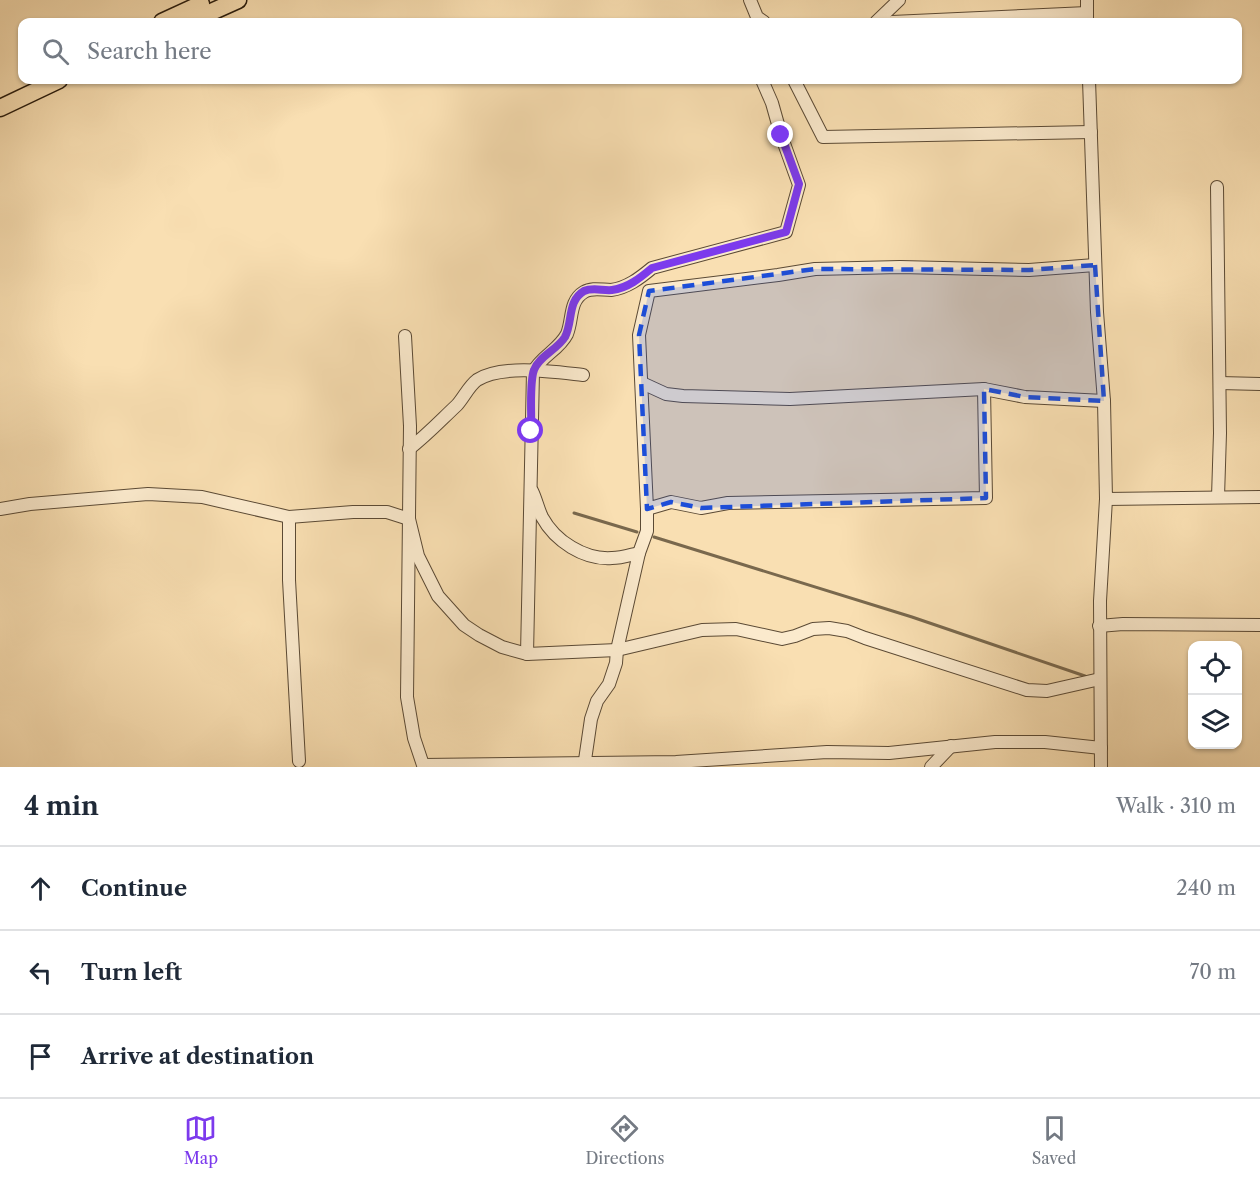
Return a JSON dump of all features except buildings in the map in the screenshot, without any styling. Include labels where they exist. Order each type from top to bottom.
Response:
[{"type":"main road","points":[[171,18],[210,0]]},
{"type":"main road","points":[[198,18],[238,0]]},
{"type":"main road","points":[[0,108],[51,84]]},
{"type":"street","points":[[750,0],[759,18]]},
{"type":"street","points":[[880,18],[899,0]]},
{"type":"street","points":[[970,18],[1087,12]]},
{"type":"street","points":[[527,654],[533,372],[538,362],[558,346],[566,334],[571,310],[578,297],[586,290],[613,290],[636,281],[652,268],[786,232],[799,184],[763,84]]},
{"type":"street","points":[[796,84],[823,137],[1091,132]]},
{"type":"street","points":[[1089,84],[1095,265],[1104,401],[1106,499],[1099,626],[1101,767]]},
{"type":"street","points":[[1218,187],[1220,383],[1218,497]]},
{"type":"street","points":[[584,765],[591,719],[597,701],[609,684],[616,663],[639,553],[647,531],[639,335],[649,291],[815,268],[1029,270],[1095,265]]},
{"type":"street","points":[[405,336],[409,449],[407,697],[414,738],[423,765],[584,765],[676,762],[827,752],[889,753],[995,742],[1045,742],[1101,748]]},
{"type":"street","points":[[409,449],[429,434],[476,381],[510,371],[583,375]]},
{"type":"street","points":[[642,383],[666,394],[683,396],[790,399],[984,388],[1025,397],[1104,401]]},
{"type":"street","points":[[1220,383],[1260,384]]},
{"type":"street","points":[[647,508],[671,502],[701,508],[728,503],[986,498],[984,388]]},
{"type":"street","points":[[530,484],[542,516],[563,542],[576,550],[598,558],[620,558],[639,553]]},
{"type":"street","points":[[0,509],[30,504],[148,494],[202,497],[289,517],[387,512],[409,519]]},
{"type":"street","points":[[1106,499],[1260,497]]},
{"type":"street","points":[[289,517],[289,580],[299,761]]},
{"type":"street","points":[[409,519],[418,556],[438,596],[464,625],[479,635],[501,647],[527,654],[617,650],[702,630],[736,629],[782,639],[813,629],[829,628],[847,631],[1027,690],[1047,691],[1100,679]]},
{"type":"street","points":[[1099,626],[1123,624],[1260,625]]},
{"type":"street","points":[[931,767],[951,747]]},
{"type":"highlighted area","points":[[1095,265],[1104,401],[1025,397],[984,389],[986,498],[701,508],[671,502],[647,509],[639,335],[649,291],[815,269],[1029,270]]},
{"type":"waterway","points":[[574,513],[637,532]]},
{"type":"waterway","points":[[654,537],[912,617],[1085,676]]},
{"type":"route","points":[[531,431],[533,372],[538,362],[558,346],[566,334],[571,310],[578,297],[586,290],[613,290],[636,281],[652,268],[786,232],[799,184],[781,135]]}]
